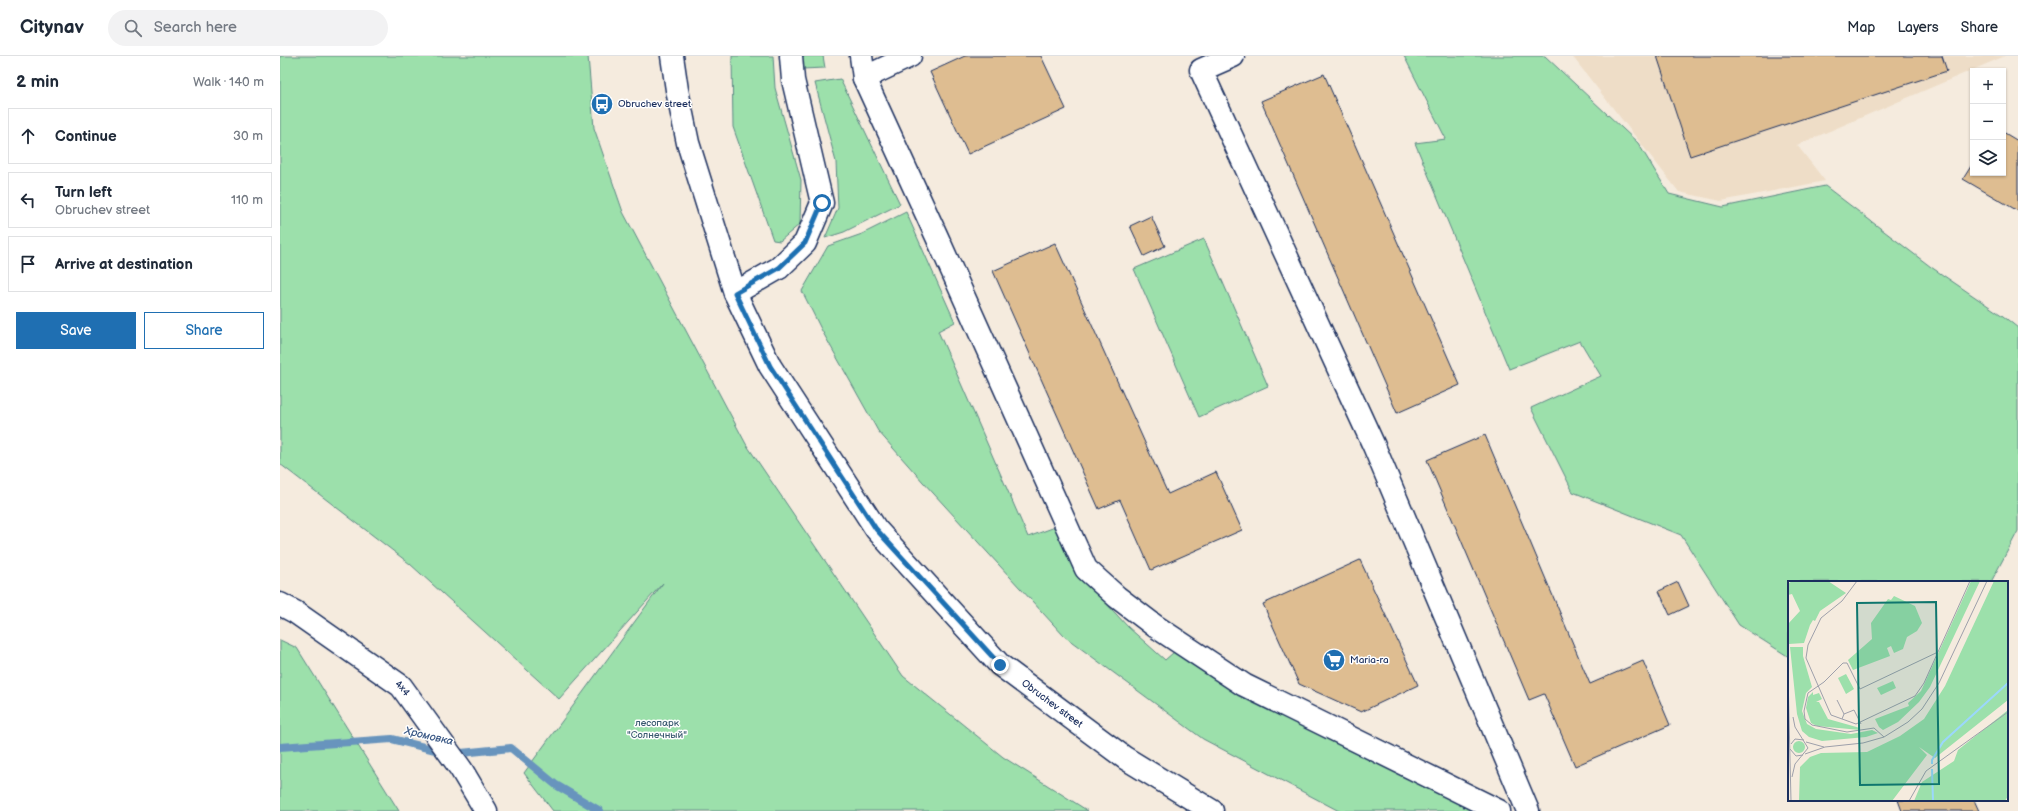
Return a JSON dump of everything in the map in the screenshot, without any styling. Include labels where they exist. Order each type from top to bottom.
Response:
[{"type":"street","name":"Obruchev street","points":[[672,56],[677,90],[688,143],[735,293],[770,366],[876,529],[1000,665],[1126,758],[1212,811]]},
{"type":"street","points":[[735,293],[779,268],[805,243],[822,203],[793,80],[790,56]]},
{"type":"street","points":[[861,56],[864,78],[1086,570],[1117,597],[1155,626],[1244,685],[1499,811]]},
{"type":"street","points":[[864,78],[910,56]]},
{"type":"street","points":[[1233,56],[1201,70],[1374,446],[1528,811]]},
{"type":"street","name":"4x4","points":[[280,604],[295,612],[401,686],[462,769],[486,811]]},
{"type":"shaded area","points":[[1572,56],[2005,56],[1977,68],[1970,68],[1970,71],[1797,145],[1825,181],[1721,201],[1679,192]]},
{"type":"green space","name":"лесопарк \"Солнечный\"","points":[[280,56],[588,56],[594,128],[623,212],[746,444],[903,676],[1003,757],[1088,811],[553,811],[524,773],[663,583],[559,699],[410,564],[280,464]]},
{"type":"green space","points":[[732,56],[773,56],[775,88],[801,180],[800,224],[780,241],[773,240],[733,127]]},
{"type":"green space","points":[[802,56],[823,56],[825,68],[802,69]]},
{"type":"green space","points":[[1404,56],[1545,56],[1638,143],[1669,194],[1723,207],[1825,186],[1931,267],[2003,316],[2018,328],[2018,531],[1992,581],[1788,581],[1788,656],[1739,625],[1681,535],[1573,492],[1531,408],[1601,376],[1580,341],[1509,369],[1415,143],[1446,139]]},
{"type":"green space","points":[[840,79],[900,204],[844,232],[825,238],[838,208],[836,162],[815,83]]},
{"type":"green space","points":[[906,212],[955,322],[938,331],[1028,537],[1058,526],[1082,577],[1128,627],[1165,660],[1174,652],[1504,811],[1339,811],[1203,739],[1064,636],[878,431],[821,329],[802,291],[828,246],[862,234]]},
{"type":"green space","points":[[1204,239],[1268,386],[1199,417],[1134,269]]},
{"type":"green space","points":[[280,640],[297,648],[399,811],[280,811]]},
{"type":"building","points":[[965,56],[1041,56],[1066,109],[968,154],[930,72]]},
{"type":"building","points":[[1657,56],[1942,56],[1947,71],[1690,156]]},
{"type":"building","points":[[1324,74],[1460,385],[1397,413],[1261,101]]},
{"type":"building","points":[[2006,134],[2018,141],[2018,211],[1963,179],[1970,168],[1970,176],[2006,176]]},
{"type":"building","points":[[1151,216],[1165,246],[1144,256],[1130,226]]},
{"type":"building","points":[[1055,243],[1168,494],[1216,472],[1242,530],[1151,570],[1120,500],[1099,509],[993,271]]},
{"type":"building","points":[[1485,435],[1590,684],[1643,661],[1670,725],[1575,766],[1544,694],[1529,700],[1427,460]]},
{"type":"building","points":[[1360,560],[1418,685],[1361,712],[1299,684],[1263,604]]},
{"type":"building","points":[[1678,582],[1689,606],[1670,615],[1659,591]]},
{"type":"building","points":[[1898,801],[1974,801],[1979,811],[1902,811]]},
{"type":"waterway","name":"Хромовка","points":[[280,747],[392,739],[451,754],[511,748],[556,785],[600,811]]},
{"type":"place","name":"Obruchev street","points":[[602,104]]},
{"type":"place","name":"Maria-ra","points":[[1334,660]]},
{"type":"route","points":[[822,203],[805,243],[779,268],[735,293],[770,366],[876,529],[1000,665]]}]
